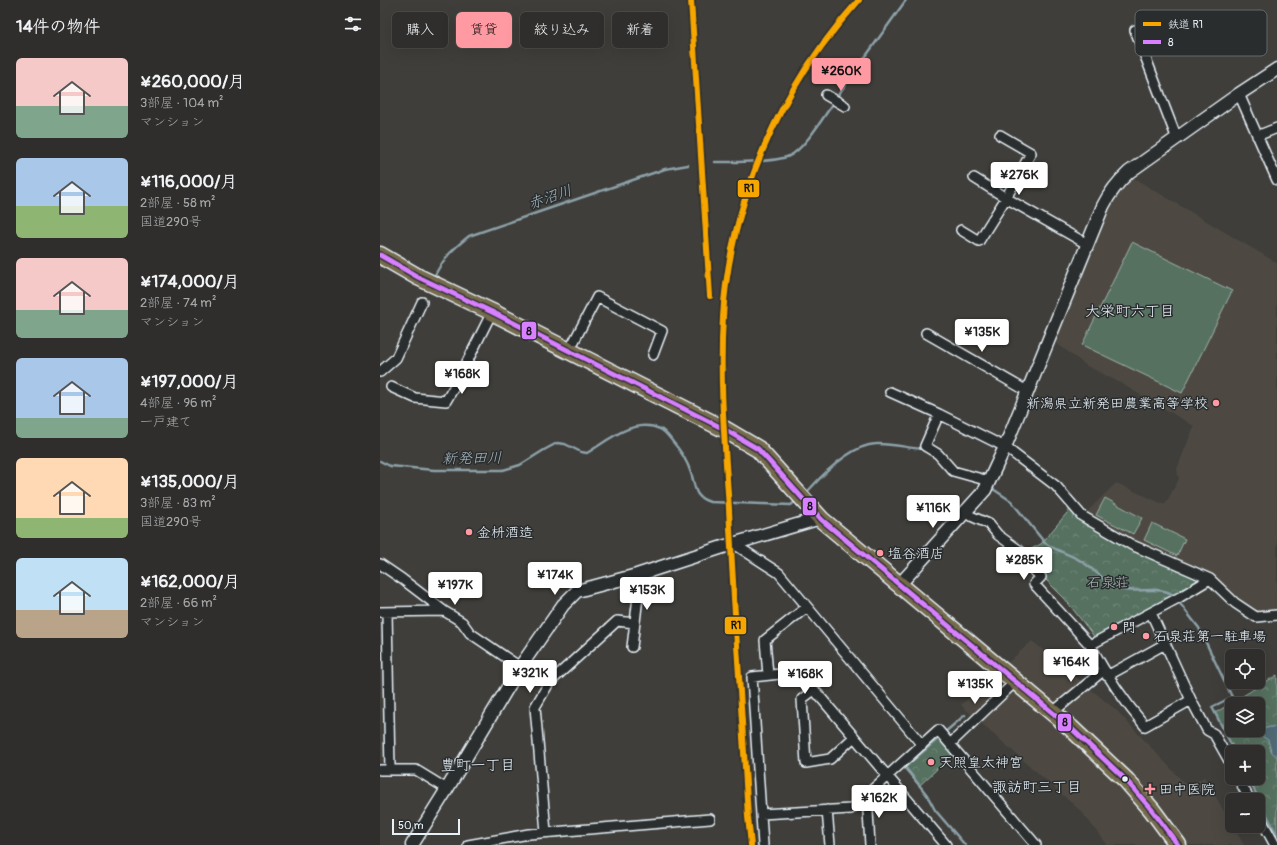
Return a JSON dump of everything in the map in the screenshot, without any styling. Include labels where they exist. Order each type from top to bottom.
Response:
[{"type":"highway","points":[[380,255],[418,277],[492,312],[724,429],[758,449],[822,520],[1016,681],[1126,780],[1152,810],[1178,845]]},
{"type":"street","points":[[1145,56],[1177,139]]},
{"type":"street","points":[[900,584],[987,486],[1005,447],[1103,206],[1117,183],[1129,172],[1239,94],[1277,70]]},
{"type":"street","points":[[1239,94],[1277,180]]},
{"type":"street","points":[[826,95],[845,106]]},
{"type":"street","points":[[1257,136],[1277,128]]},
{"type":"street","points":[[961,230],[979,240],[1006,198],[1031,153],[1000,135]]},
{"type":"street","points":[[974,178],[1087,244]]},
{"type":"street","points":[[569,352],[597,297],[662,331],[653,355]]},
{"type":"street","points":[[380,372],[396,358],[422,302]]},
{"type":"street","points":[[391,387],[415,398],[446,401],[492,312]]},
{"type":"street","points":[[926,333],[1027,391]]},
{"type":"street","points":[[890,392],[939,414],[1005,447],[1056,486],[1082,516],[1132,545],[1210,579],[1235,603],[1256,617],[1277,615]]},
{"type":"street","points":[[939,414],[925,446],[938,454],[953,471],[987,486]]},
{"type":"street","points":[[964,513],[989,524],[998,535],[1027,556],[1022,560],[1041,577],[1034,584],[1090,645],[1105,673],[1126,704],[1145,726],[1191,700]]},
{"type":"street","points":[[412,845],[520,667],[562,605],[577,591],[637,575],[817,519],[822,520]]},
{"type":"street","points":[[734,544],[779,574],[922,745]]},
{"type":"street","points":[[380,564],[444,612],[462,622],[470,633],[520,667]]},
{"type":"street","points":[[632,647],[638,597],[637,575]]},
{"type":"street","points":[[1090,645],[1177,599],[1210,579]]},
{"type":"street","points":[[768,675],[765,640],[807,607]]},
{"type":"street","points":[[390,770],[383,612],[444,612]]},
{"type":"street","points":[[1151,612],[1191,700],[1207,730],[1214,734],[1225,754]]},
{"type":"street","points":[[546,832],[535,707],[549,683],[617,621],[635,623]]},
{"type":"street","points":[[1052,712],[1105,673],[1165,644]]},
{"type":"street","points":[[763,845],[752,677],[799,672],[946,845]]},
{"type":"street","points":[[950,744],[1016,681]]},
{"type":"street","points":[[814,690],[802,699],[806,763],[830,759],[854,737]]},
{"type":"street","points":[[761,814],[851,809],[938,730],[1036,845]]},
{"type":"street","points":[[380,770],[416,770],[447,789]]},
{"type":"street","points":[[867,795],[870,845]]},
{"type":"street","points":[[827,810],[830,845]]},
{"type":"street","points":[[468,845],[546,832],[710,819]]},
{"type":"street","points":[[1265,827],[1275,845]]},
{"type":"shaded area","name":"新潟県立新発田農業高等学校","points":[[1130,176],[1277,263],[1277,612],[1256,615],[1225,590],[1083,516],[1116,483],[1165,505],[1179,479],[1177,469],[1194,426],[1115,380],[1087,366],[1055,342],[1113,194]]},
{"type":"shaded area","points":[[1032,641],[1116,710],[1188,787],[1204,777],[1225,813],[1225,833],[1237,833],[1244,845],[1107,845],[1083,813],[961,705]]},
{"type":"green space","points":[[1132,242],[1232,291],[1182,393],[1082,345]]},
{"type":"green space","points":[[1105,498],[1142,518],[1133,534],[1096,515]]},
{"type":"green space","name":"石泉荘","points":[[1072,507],[1080,516],[1207,579],[1096,639],[1065,599],[1027,561],[1029,550],[1041,544]]},
{"type":"green space","points":[[1152,523],[1185,539],[1177,556],[1144,540]]},
{"type":"green space","points":[[1277,675],[1277,726],[1266,728],[1271,751],[1277,757],[1277,835],[1265,811],[1265,793],[1256,793],[1252,785],[1265,785],[1265,745],[1231,745],[1227,737],[1265,737],[1265,697],[1241,697],[1254,689],[1265,689],[1265,682]]},
{"type":"green space","points":[[1225,707],[1225,732],[1215,713]]},
{"type":"green space","points":[[938,735],[954,753],[919,786],[902,766]]},
{"type":"water","points":[[1277,726],[1277,757],[1271,751],[1268,740],[1263,737],[1265,737],[1266,728]]},
{"type":"waterway","name":"赤沼川","points":[[836,98],[906,0]]},
{"type":"waterway","name":"赤沼川","points":[[715,162],[774,160],[795,153],[807,140],[834,102]]},
{"type":"waterway","name":"赤沼川","points":[[435,275],[450,253],[469,236],[665,169],[688,165]]},
{"type":"waterway","name":"新発田川","points":[[380,461],[390,466],[434,470],[503,470],[520,465],[557,443],[565,444],[581,452],[587,453],[621,432],[640,426],[650,426],[664,431],[679,449],[686,460],[696,491],[705,500],[710,502],[791,505],[796,501]]},
{"type":"waterway","name":"新発田川","points":[[808,491],[830,468],[857,449],[876,444],[887,444],[922,449],[924,451]]},
{"type":"waterway","name":"新発田川","points":[[990,487],[1011,501],[1045,543],[1086,564],[1116,587],[1134,591],[1164,591],[1175,597]]},
{"type":"waterway","name":"新発田川","points":[[1178,601],[1199,628],[1232,697],[1212,707],[1231,745]]},
{"type":"waterway","points":[[944,733],[965,715]]},
{"type":"waterway","points":[[940,737],[905,767],[927,795],[935,810],[965,845]]},
{"type":"waterway","name":"新発田川","points":[[1252,785],[1277,835]]},
{"type":"railway","points":[[751,845],[733,586],[723,413],[722,341],[726,288],[730,259],[744,201],[777,118],[814,57],[831,33],[859,0]]},
{"type":"rail line","name":"R1","points":[[691,0],[710,296]]},
{"type":"rail line","name":"R1","points":[[751,845],[733,586],[723,413],[722,341],[726,288],[730,259],[744,201],[777,118],[814,57],[831,33],[859,0]]},
{"type":"transit line","name":"8","points":[[380,255],[418,277],[492,312],[724,429],[758,449],[822,520],[1071,728],[1126,780],[1152,810],[1178,845]]},
{"type":"place","name":"新潟県立新発田農業高等学校","points":[[1216,403]]},
{"type":"place","name":"金枡酒造","points":[[469,532]]},
{"type":"place","name":"塩谷酒店","points":[[880,553]]},
{"type":"place","name":"門","points":[[1114,627]]},
{"type":"place","name":"石泉荘第一駐車場","points":[[1146,636]]},
{"type":"place","name":"天照皇太神宮","points":[[931,762]]},
{"type":"place","name":"田中医院","points":[[1150,789]]},
{"type":"district","name":"大栄町六丁目","points":[[1130,311]]},
{"type":"district","name":"豊町一丁目","points":[[478,765]]},
{"type":"district","name":"諏訪町三丁目","points":[[1037,787]]}]
